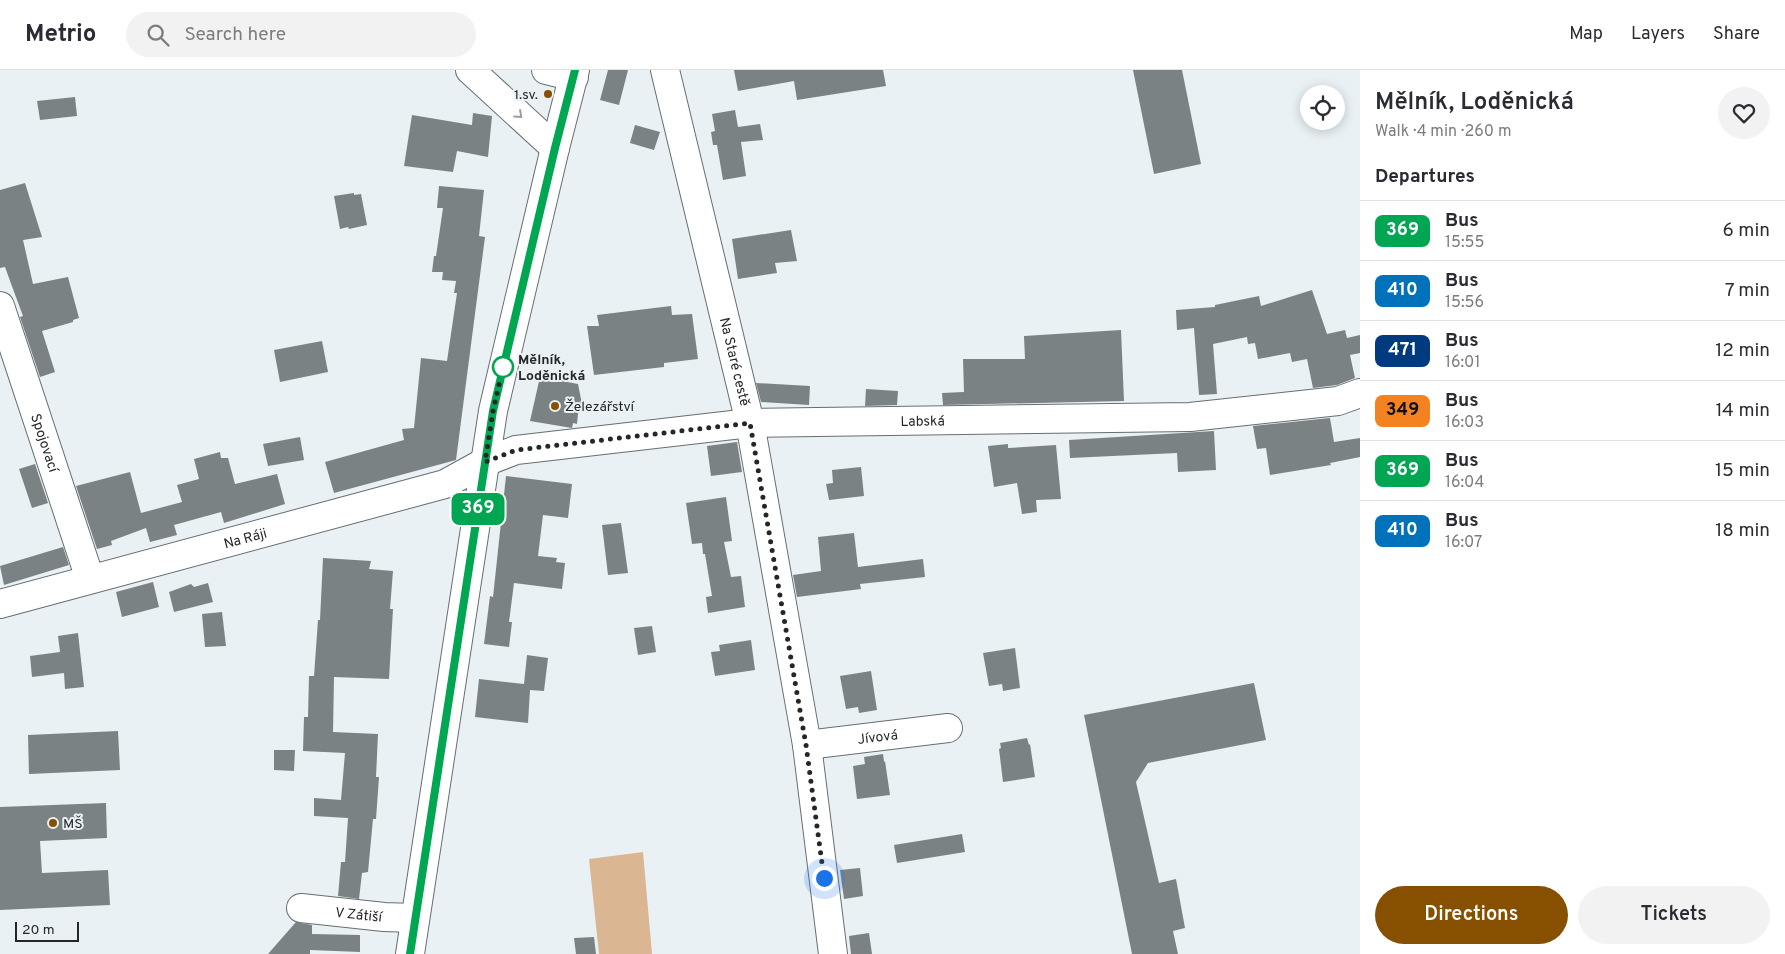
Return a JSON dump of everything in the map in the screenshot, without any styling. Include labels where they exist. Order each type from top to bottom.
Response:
[{"type":"street","points":[[470,70],[555,148]]},
{"type":"street","points":[[410,954],[493,411],[574,73],[546,70]]},
{"type":"street","name":"Na Staré cestě","points":[[665,70],[750,423],[806,745],[833,954]]},
{"type":"street","name":"Spojovací","points":[[0,306],[90,580]]},
{"type":"street","name":"Labská","points":[[485,462],[516,450],[750,423],[1190,418],[1338,401],[1360,392]]},
{"type":"street","name":"Na Ráji","points":[[0,604],[446,484],[485,462]]},
{"type":"street","name":"Jívová","points":[[806,745],[948,728]]},
{"type":"street","name":"V Zátiší","points":[[301,908],[384,917],[414,918]]},
{"type":"shaded area","points":[[643,852],[652,954],[599,954],[589,859]]},
{"type":"building","points":[[608,70],[628,70],[619,105],[600,100]]},
{"type":"building","points":[[734,70],[883,70],[886,86],[797,100],[794,81],[738,91]]},
{"type":"building","points":[[1133,70],[1182,70],[1201,164],[1154,174]]},
{"type":"building","points":[[75,97],[77,116],[40,120],[37,101]]},
{"type":"building","points":[[735,110],[738,127],[760,124],[763,140],[741,142],[746,176],[723,180],[717,145],[713,145],[711,132],[715,131],[712,114]]},
{"type":"building","points":[[473,113],[492,116],[488,157],[457,151],[453,172],[404,166],[412,115],[472,125]]},
{"type":"building","points":[[635,125],[660,132],[654,150],[630,143]]},
{"type":"building","points":[[25,183],[42,237],[23,240],[33,284],[68,277],[79,318],[73,320],[73,322],[42,331],[55,372],[40,377],[20,317],[23,316],[5,267],[0,268],[0,190]]},
{"type":"building","points":[[439,186],[484,190],[479,236],[485,237],[456,460],[334,493],[325,462],[404,440],[402,429],[414,428],[421,358],[447,361],[457,293],[454,293],[456,281],[442,280],[443,272],[432,272],[443,208],[437,208]]},
{"type":"building","points":[[354,193],[354,195],[361,194],[367,225],[340,229],[334,196]]},
{"type":"building","points":[[791,230],[797,261],[775,263],[777,273],[738,279],[732,239]]},
{"type":"building","points":[[1312,290],[1327,334],[1345,330],[1347,338],[1360,335],[1360,353],[1350,355],[1355,378],[1337,385],[1313,388],[1307,359],[1292,362],[1290,353],[1258,359],[1255,343],[1248,344],[1247,337],[1213,344],[1217,394],[1199,395],[1194,328],[1177,330],[1176,310],[1215,307],[1215,305],[1259,296],[1261,306]]},
{"type":"building","points":[[671,306],[672,315],[692,314],[698,359],[664,363],[664,367],[594,375],[587,326],[599,326],[597,315]]},
{"type":"building","points":[[1121,330],[1124,401],[943,405],[942,393],[964,392],[963,359],[1025,359],[1024,336]]},
{"type":"building","points":[[322,341],[328,372],[280,382],[274,350]]},
{"type":"building","points":[[540,377],[578,384],[582,404],[579,404],[577,424],[573,423],[572,428],[530,421]]},
{"type":"building","points":[[756,383],[810,386],[809,405],[761,402]]},
{"type":"building","points":[[866,389],[898,391],[897,405],[865,406]]},
{"type":"building","points":[[1330,418],[1334,442],[1360,438],[1360,457],[1330,463],[1331,465],[1270,475],[1266,448],[1257,449],[1253,426]]},
{"type":"building","points":[[1214,431],[1216,470],[1178,472],[1177,453],[1070,458],[1069,440]]},
{"type":"building","points":[[300,437],[304,460],[268,466],[263,444]]},
{"type":"building","points":[[737,442],[742,472],[711,476],[707,446]]},
{"type":"building","points":[[1008,444],[1008,448],[1056,445],[1061,499],[1036,500],[1037,512],[1022,514],[1017,483],[994,487],[988,446]]},
{"type":"building","points":[[220,452],[221,458],[228,458],[235,484],[277,474],[285,504],[224,523],[221,512],[174,525],[177,535],[150,542],[146,528],[111,541],[112,545],[97,549],[76,486],[130,472],[141,513],[182,502],[177,485],[199,479],[194,459]]},
{"type":"building","points":[[35,464],[48,503],[32,508],[19,469]]},
{"type":"building","points":[[861,467],[864,496],[829,500],[826,484],[833,483],[832,470]]},
{"type":"building","points":[[506,476],[572,484],[568,518],[543,515],[538,556],[557,558],[556,562],[565,563],[562,589],[514,583],[509,622],[512,622],[509,647],[484,644],[490,596],[493,597]]},
{"type":"building","points":[[726,497],[732,541],[724,542],[731,577],[741,576],[745,607],[708,613],[706,597],[712,596],[705,554],[703,554],[702,543],[692,544],[686,503]]},
{"type":"building","points":[[621,523],[628,573],[608,575],[602,525]]},
{"type":"building","points":[[854,533],[858,567],[923,559],[925,577],[860,584],[861,589],[797,597],[793,575],[821,571],[818,537]]},
{"type":"building","points":[[63,547],[69,565],[4,585],[0,566]]},
{"type":"building","points":[[323,558],[371,561],[369,569],[393,571],[390,609],[393,609],[389,679],[334,677],[333,732],[378,734],[376,777],[379,777],[376,819],[373,819],[368,872],[362,873],[359,899],[338,896],[341,862],[345,862],[348,818],[314,816],[314,798],[341,800],[345,753],[303,751],[304,717],[308,717],[309,676],[314,676],[318,620],[320,620]]},
{"type":"building","points":[[153,582],[159,607],[122,617],[116,592]]},
{"type":"building","points":[[208,583],[213,602],[174,612],[169,592],[191,584],[194,587]]},
{"type":"building","points":[[222,612],[226,646],[205,647],[202,614]]},
{"type":"building","points":[[652,626],[656,652],[638,655],[634,628]]},
{"type":"building","points":[[78,633],[84,687],[65,689],[64,673],[32,677],[30,656],[60,652],[58,636]]},
{"type":"building","points":[[751,640],[755,670],[715,676],[711,652],[720,651],[719,645]]},
{"type":"building","points":[[1015,648],[1020,688],[1003,691],[1002,684],[989,686],[983,653]]},
{"type":"building","points":[[527,655],[548,658],[544,691],[530,690],[528,723],[475,717],[479,679],[524,684]]},
{"type":"building","points":[[871,671],[877,710],[859,713],[858,707],[846,709],[840,676]]},
{"type":"building","points":[[1254,683],[1266,740],[1148,763],[1136,782],[1159,883],[1176,879],[1185,928],[1173,931],[1178,954],[1132,954],[1084,715]]},
{"type":"building","points":[[118,731],[120,770],[29,774],[28,735]]},
{"type":"building","points":[[1027,738],[1030,744],[1035,777],[1003,782],[1000,743]]},
{"type":"building","points":[[274,750],[295,750],[294,771],[274,770]]},
{"type":"building","points":[[883,754],[890,795],[857,799],[853,766],[865,764],[864,757]]},
{"type":"building","name":"MŠ","points":[[106,803],[107,838],[40,841],[42,873],[108,870],[110,905],[0,910],[0,807]]},
{"type":"building","points":[[962,834],[965,852],[897,863],[894,845]]},
{"type":"building","points":[[860,868],[863,896],[844,899],[840,870]]},
{"type":"building","points":[[296,922],[312,925],[312,934],[360,935],[360,952],[310,950],[310,954],[268,954]]},
{"type":"building","points":[[869,933],[872,954],[851,954],[849,936]]},
{"type":"building","points":[[594,937],[596,954],[576,954],[574,938]]},
{"type":"bus line","name":"369","points":[[410,954],[493,411],[575,70]]},
{"type":"place","name":"1.sv.","points":[[548,94]]},
{"type":"place","name":"Mělník, Loděnická","points":[[503,367]]},
{"type":"place","name":"Železářství","points":[[555,406]]},
{"type":"place","name":"MŠ","points":[[53,823]]},
{"type":"route","points":[[503,367],[493,411],[485,462],[516,450],[750,423],[806,745],[824,878]]}]
